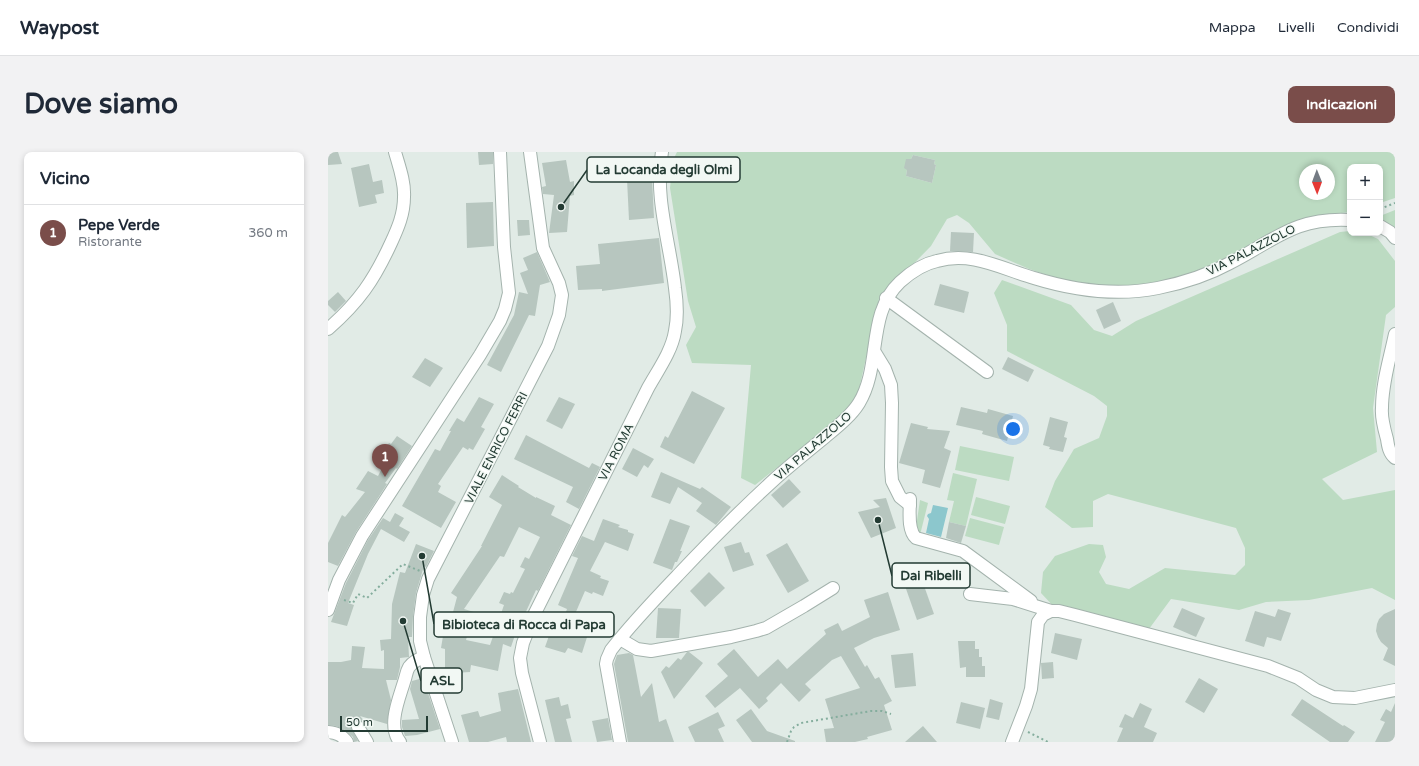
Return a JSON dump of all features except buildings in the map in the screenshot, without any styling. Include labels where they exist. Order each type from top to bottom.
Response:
[{"type":"street","points":[[328,329],[350,308],[367,288],[382,262],[397,229],[404,206],[404,190],[395,152]]},
{"type":"street","points":[[328,610],[334,592],[369,524],[480,355],[500,321],[505,309],[509,293],[504,247],[500,152]]},
{"type":"street","name":"VIALE ENRICO FERRI","points":[[452,742],[424,657],[420,634],[420,617],[425,590],[430,575],[545,352],[559,315],[562,299],[561,290],[543,248],[530,152]]},
{"type":"street","name":"VIA ROMA","points":[[540,742],[522,673],[520,658],[523,643],[534,615],[648,388],[669,351],[675,332],[677,308],[674,276],[660,189],[659,172],[662,152]]},
{"type":"street","name":"VIA PALAZZOLO","points":[[620,742],[606,664],[609,653],[657,597],[731,519],[854,410],[861,400],[868,382],[879,320],[886,298],[905,277],[920,267],[938,260],[959,258],[982,260],[1036,279],[1072,288],[1136,292],[1183,282],[1213,271],[1232,262],[1280,234],[1300,225],[1326,220],[1347,220]]},
{"type":"street","points":[[1383,228],[1395,238]]},
{"type":"street","points":[[886,298],[987,372]]},
{"type":"street","points":[[1395,334],[1383,394],[1382,407],[1384,426],[1390,453],[1395,458]]},
{"type":"street","points":[[874,351],[885,368],[891,389],[892,481],[900,497],[910,502],[911,528],[914,536],[916,538],[963,551],[1038,606]]},
{"type":"street","points":[[620,639],[637,649],[650,651],[748,634],[773,624],[833,588]]},
{"type":"street","points":[[970,594],[1013,599],[1051,611],[1059,611],[1075,615],[1262,664],[1290,674],[1316,690],[1333,697],[1355,698],[1395,690]]},
{"type":"street","points":[[1012,742],[1031,689],[1038,622],[1043,615],[1051,611]]},
{"type":"street","points":[[400,742],[396,736],[394,728],[397,700],[408,668],[415,661],[424,657]]},
{"type":"street","points":[[358,727],[367,742]]},
{"type":"street","points":[[328,732],[336,733],[342,736],[347,742]]},
{"type":"path","points":[[1383,208],[1395,203]]},
{"type":"path","points":[[334,592],[354,603],[358,594],[367,598],[402,564],[430,575]]},
{"type":"path","points":[[787,742],[789,734],[794,727],[806,722],[871,711],[882,711],[891,714]]},
{"type":"path","points":[[1018,727],[1048,742]]},
{"type":"green space","points":[[677,152],[1395,152],[1395,198],[1383,202],[1383,164],[1347,164],[1347,212],[1318,216],[1289,224],[1198,273],[1159,284],[1123,288],[1068,282],[1029,269],[995,254],[969,223],[957,215],[947,219],[931,246],[879,299],[858,394],[841,417],[755,485],[741,478],[751,365],[692,363],[686,345],[696,327],[688,301],[670,188],[673,160]],"holes":[[[913,155],[935,160],[934,164],[936,165],[932,183],[906,176],[906,159],[911,159]]]},
{"type":"green space","points":[[1395,210],[1395,229],[1383,222],[1383,215]]},
{"type":"green space","points":[[1347,231],[1347,236],[1372,236],[1378,239],[1395,261],[1395,307],[1386,315],[1373,408],[1377,452],[1322,479],[1343,500],[1395,490],[1395,600],[1372,588],[1309,600],[1266,602],[1239,610],[1171,599],[1149,629],[1055,608],[1041,593],[1043,572],[1055,556],[1089,544],[1103,545],[1106,557],[1099,572],[1106,584],[1129,589],[1165,568],[1235,575],[1245,565],[1245,548],[1236,528],[1108,494],[1093,501],[1093,527],[1072,528],[1045,507],[1055,481],[1074,449],[1099,438],[1107,416],[1107,406],[1094,396],[1007,351],[1007,325],[994,293],[1002,280],[1071,305],[1094,330],[1112,336],[1136,321],[1340,232]]},
{"type":"green space","points":[[960,446],[1014,457],[1009,481],[955,470]]},
{"type":"green space","points":[[953,473],[977,479],[966,526],[949,522],[954,501],[947,500]]},
{"type":"green space","points":[[976,497],[1010,506],[1005,524],[971,515]]},
{"type":"green space","points":[[920,500],[928,503],[920,535],[915,534]]},
{"type":"green space","points":[[970,518],[1004,527],[999,545],[965,536]]},
{"type":"water","points":[[933,505],[948,508],[941,537],[926,533],[929,519],[927,516],[931,513]]},
{"type":"place","name":"La Locanda degli Olmi","points":[[561,207]]},
{"type":"place","name":"Pepe Verde","points":[[385,477]]},
{"type":"place","name":"Dai Ribelli","points":[[878,520]]},
{"type":"place","name":"Bibioteca di Rocca di Papa","points":[[422,556]]},
{"type":"place","name":"ASL","points":[[403,621]]}]
